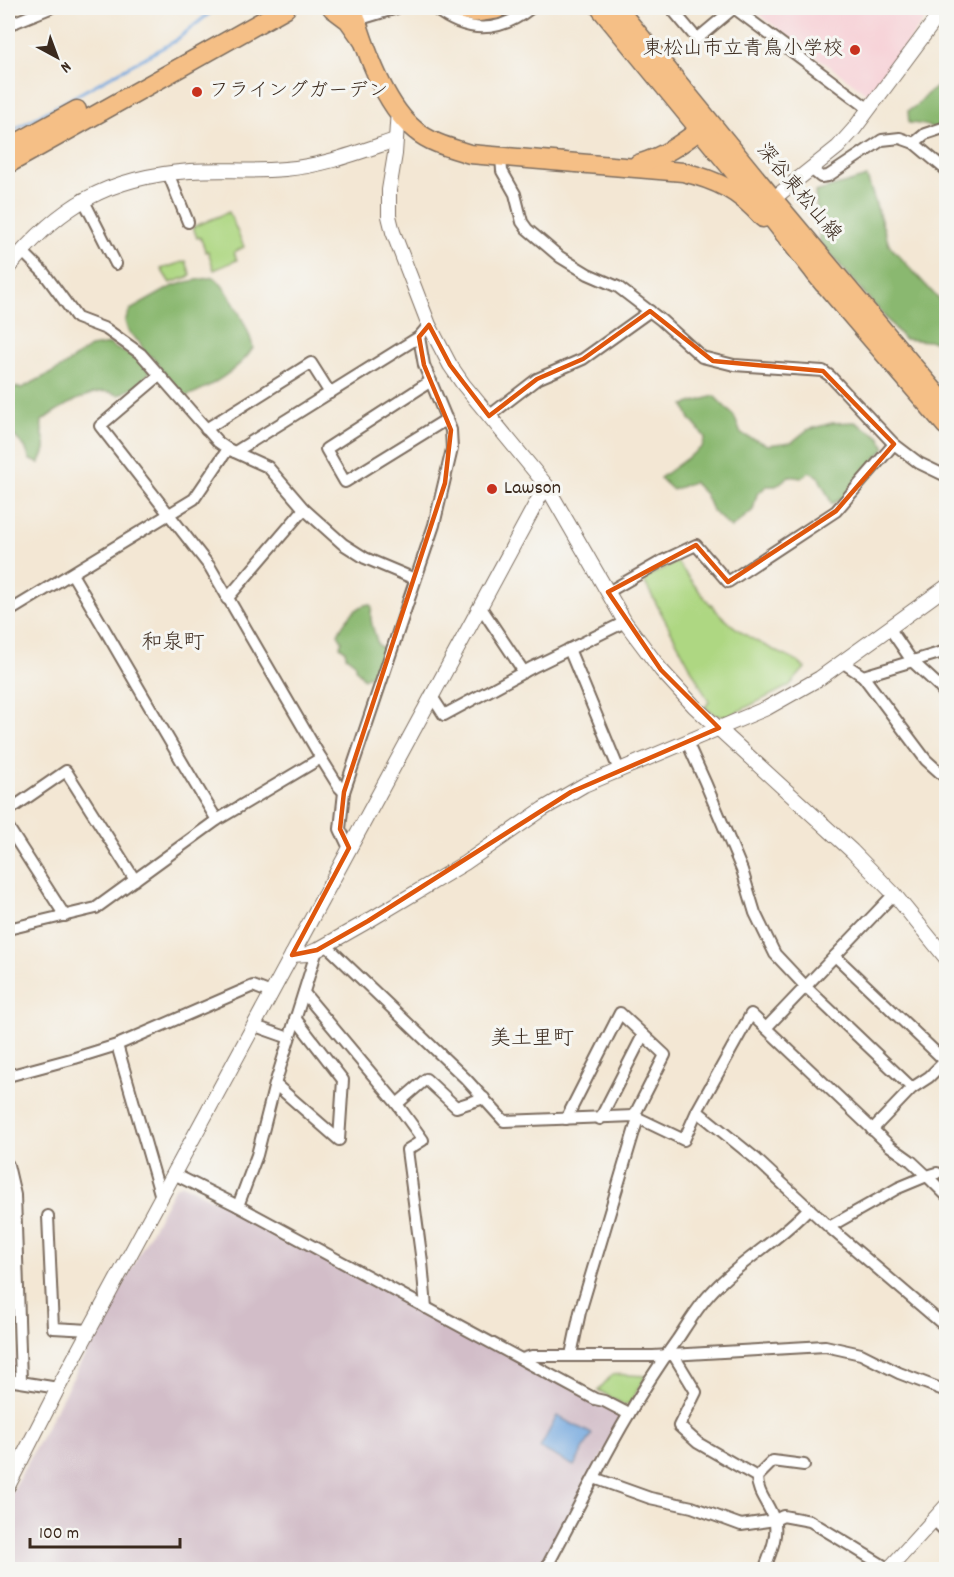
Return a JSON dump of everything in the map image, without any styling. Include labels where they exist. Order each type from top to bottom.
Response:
[{"type":"highway","points":[[460,8],[475,11],[496,8]]},
{"type":"highway","points":[[602,8],[825,283]]},
{"type":"main road","points":[[8,148],[262,8]]},
{"type":"main road","points":[[8,164],[286,8]]},
{"type":"main road","points":[[332,8],[348,20],[363,40]]},
{"type":"main road","name":"深谷東松山線","points":[[617,8],[773,199],[946,403]]},
{"type":"main road","name":"深谷東松山線","points":[[355,14],[363,40],[390,101],[414,130],[431,140],[470,154],[683,172],[705,177],[724,185],[742,197],[825,283],[946,426]]},
{"type":"main road","name":"深谷東松山線","points":[[627,167],[655,159],[677,147],[701,129]]},
{"type":"street","points":[[8,24],[50,8]]},
{"type":"street","points":[[355,14],[397,8]]},
{"type":"street","points":[[434,8],[457,23],[489,28],[506,24],[531,8]]},
{"type":"street","points":[[671,8],[697,39],[734,8],[869,109]]},
{"type":"street","points":[[773,199],[838,147],[944,8]]},
{"type":"street","points":[[398,110],[389,190],[389,216],[429,325],[462,384],[546,485],[625,622],[661,670],[719,728],[824,824],[894,894],[946,958]]},
{"type":"street","points":[[914,143],[925,134],[946,127]]},
{"type":"street","points":[[811,169],[821,177],[828,176],[882,140],[900,138],[914,143],[946,170]]},
{"type":"street","points":[[8,268],[47,226],[83,199],[133,180],[191,171],[288,169],[328,161],[395,140]]},
{"type":"street","points":[[501,157],[501,171],[515,194],[522,222],[527,230],[560,257],[588,274],[618,287],[650,311],[702,357],[734,365],[823,371],[894,444],[920,463],[946,476]]},
{"type":"street","points":[[168,173],[188,222]]},
{"type":"street","points":[[83,199],[116,264]]},
{"type":"street","points":[[22,251],[44,273],[77,318],[114,333],[141,354],[206,429],[232,451],[268,467],[304,509],[353,552],[415,579]]},
{"type":"street","points":[[489,416],[537,380],[583,359],[650,311]]},
{"type":"street","points":[[8,612],[197,496],[232,451],[419,337],[429,325]]},
{"type":"street","points":[[349,848],[340,829],[344,792],[442,500],[452,449],[451,430],[424,365],[419,337]]},
{"type":"street","points":[[206,429],[311,363],[330,393]]},
{"type":"street","points":[[159,376],[100,426],[210,567],[321,759],[344,792]]},
{"type":"street","points":[[431,381],[326,449],[345,482],[447,419]]},
{"type":"street","points":[[608,592],[662,561],[696,545],[728,582],[836,511],[894,444]]},
{"type":"street","points":[[8,1485],[58,1388],[546,485]]},
{"type":"street","points":[[227,599],[304,509]]},
{"type":"street","points":[[72,574],[165,736],[217,820]]},
{"type":"street","points":[[292,955],[308,954],[321,948],[465,863],[556,801],[584,785],[782,700],[820,678],[946,588]]},
{"type":"street","points":[[480,606],[524,672]]},
{"type":"street","points":[[431,695],[444,715],[625,622]]},
{"type":"street","points":[[890,629],[912,662],[938,685],[946,696]]},
{"type":"street","points":[[569,649],[619,770]]},
{"type":"street","points":[[863,676],[946,651]]},
{"type":"street","points":[[843,662],[863,676],[926,760],[946,778]]},
{"type":"street","points":[[687,742],[742,870],[755,914],[775,954],[806,987],[912,1088]]},
{"type":"street","points":[[8,929],[96,908],[217,820],[321,759]]},
{"type":"street","points":[[8,811],[66,771],[135,880]]},
{"type":"street","points":[[8,827],[65,916]]},
{"type":"street","points":[[766,1028],[894,894]]},
{"type":"street","points":[[238,1206],[257,1155],[274,1083],[321,948]]},
{"type":"street","points":[[321,948],[484,1098],[504,1121],[636,1117],[684,1140],[697,1111],[751,1014],[872,1130],[932,1174],[946,1195]]},
{"type":"street","points":[[835,956],[946,1062],[912,1088],[872,1130]]},
{"type":"street","points":[[8,1076],[75,1059],[117,1045],[253,986],[271,993]]},
{"type":"street","points":[[304,993],[397,1104],[423,1140],[407,1150],[426,1308]]},
{"type":"street","points":[[566,1119],[620,1013],[665,1055],[636,1117],[580,1312],[571,1355]]},
{"type":"street","points":[[274,1083],[339,1140],[343,1080],[295,1018]]},
{"type":"street","points":[[255,1026],[289,1038]]},
{"type":"street","points":[[600,1119],[643,1035]]},
{"type":"street","points":[[117,1045],[161,1197]]},
{"type":"street","points":[[397,1104],[426,1079],[456,1107],[484,1098]]},
{"type":"street","points":[[697,1111],[946,1327]]},
{"type":"street","points":[[8,1165],[15,1195],[21,1381]]},
{"type":"street","points":[[174,1174],[238,1206],[596,1399],[629,1414]]},
{"type":"street","points":[[829,1227],[898,1188],[932,1174]]},
{"type":"street","points":[[545,1569],[629,1414],[708,1296],[743,1263],[793,1225],[808,1208]]},
{"type":"street","points":[[48,1216],[53,1328],[90,1330]]},
{"type":"street","points":[[522,1359],[532,1356],[669,1355],[825,1346],[861,1354],[899,1373],[946,1391]]},
{"type":"street","points":[[669,1355],[696,1392],[679,1426],[698,1443],[757,1477]]},
{"type":"street","points":[[8,1380],[58,1388]]},
{"type":"street","points":[[764,1569],[775,1532],[775,1520],[757,1486],[757,1477],[773,1461],[804,1466]]},
{"type":"street","points":[[594,1478],[650,1498],[692,1507],[741,1525],[775,1520],[783,1516],[810,1521],[888,1569],[946,1506]]},
{"type":"street","points":[[934,1520],[946,1532]]},
{"type":"highlighted area","points":[[650,311],[713,361],[823,371],[894,444],[836,511],[728,582],[696,545],[608,592],[661,670],[719,728],[571,792],[368,921],[317,950],[292,955],[349,848],[340,829],[344,792],[445,483],[451,430],[424,365],[419,337],[429,325],[450,365],[489,416],[537,379],[583,359]]},
{"type":"shaded area","name":"東松山市立青鳥小学校","points":[[750,8],[933,8],[871,93],[866,93]]},
{"type":"shaded area","points":[[183,1184],[211,1199],[225,1202],[624,1416],[541,1569],[8,1570],[8,1499],[175,1187]]},
{"type":"shaded area","points":[[12,1202],[16,1377],[8,1375],[8,1203]]},
{"type":"green space","points":[[946,80],[946,140],[934,129],[909,123],[908,111]]},
{"type":"green space","points":[[867,177],[889,245],[945,306],[940,342],[904,339],[820,242],[815,192]]},
{"type":"green space","points":[[229,212],[244,247],[234,252],[237,260],[214,270],[208,251],[206,252],[200,237],[197,238],[193,227]]},
{"type":"green space","points":[[186,261],[191,276],[170,283],[161,269]]},
{"type":"green space","points":[[214,277],[226,290],[238,310],[253,348],[241,363],[223,377],[186,396],[160,368],[155,359],[145,353],[140,343],[128,331],[125,321],[130,310],[171,287]]},
{"type":"green space","points":[[110,344],[135,358],[150,372],[136,386],[119,395],[105,391],[86,396],[54,412],[42,421],[45,449],[39,463],[30,460],[25,447],[14,436],[8,442],[8,389],[22,388],[59,369],[90,347]]},
{"type":"green space","points":[[714,396],[734,416],[741,434],[768,445],[792,442],[807,430],[832,423],[855,422],[880,437],[885,448],[854,482],[844,497],[832,504],[818,476],[809,472],[801,478],[789,476],[776,486],[767,486],[757,494],[753,510],[731,528],[712,510],[705,494],[693,482],[673,490],[660,478],[702,447],[705,437],[690,419],[684,405]]},
{"type":"green space","points":[[677,562],[706,599],[731,624],[754,640],[798,662],[805,668],[789,686],[727,717],[715,715],[705,707],[709,702],[643,579]]},
{"type":"green space","points":[[369,604],[372,607],[371,621],[378,645],[385,649],[386,657],[377,675],[369,675],[364,679],[355,668],[355,663],[346,656],[345,650],[340,646],[342,641],[338,634],[355,611]]},
{"type":"green space","points":[[613,1374],[646,1376],[630,1403],[624,1405],[598,1390]]},
{"type":"water","points":[[557,1416],[592,1434],[574,1466],[540,1448]]},
{"type":"waterway","points":[[8,133],[175,41],[216,8]]},
{"type":"place","name":"東松山市立青鳥小学校","points":[[855,50]]},
{"type":"place","name":"フライングガーデン","points":[[197,92]]},
{"type":"place","name":"Lawson","points":[[492,489]]},
{"type":"district","name":"和泉町","points":[[173,644]]},
{"type":"district","name":"美土里町","points":[[532,1040]]}]
